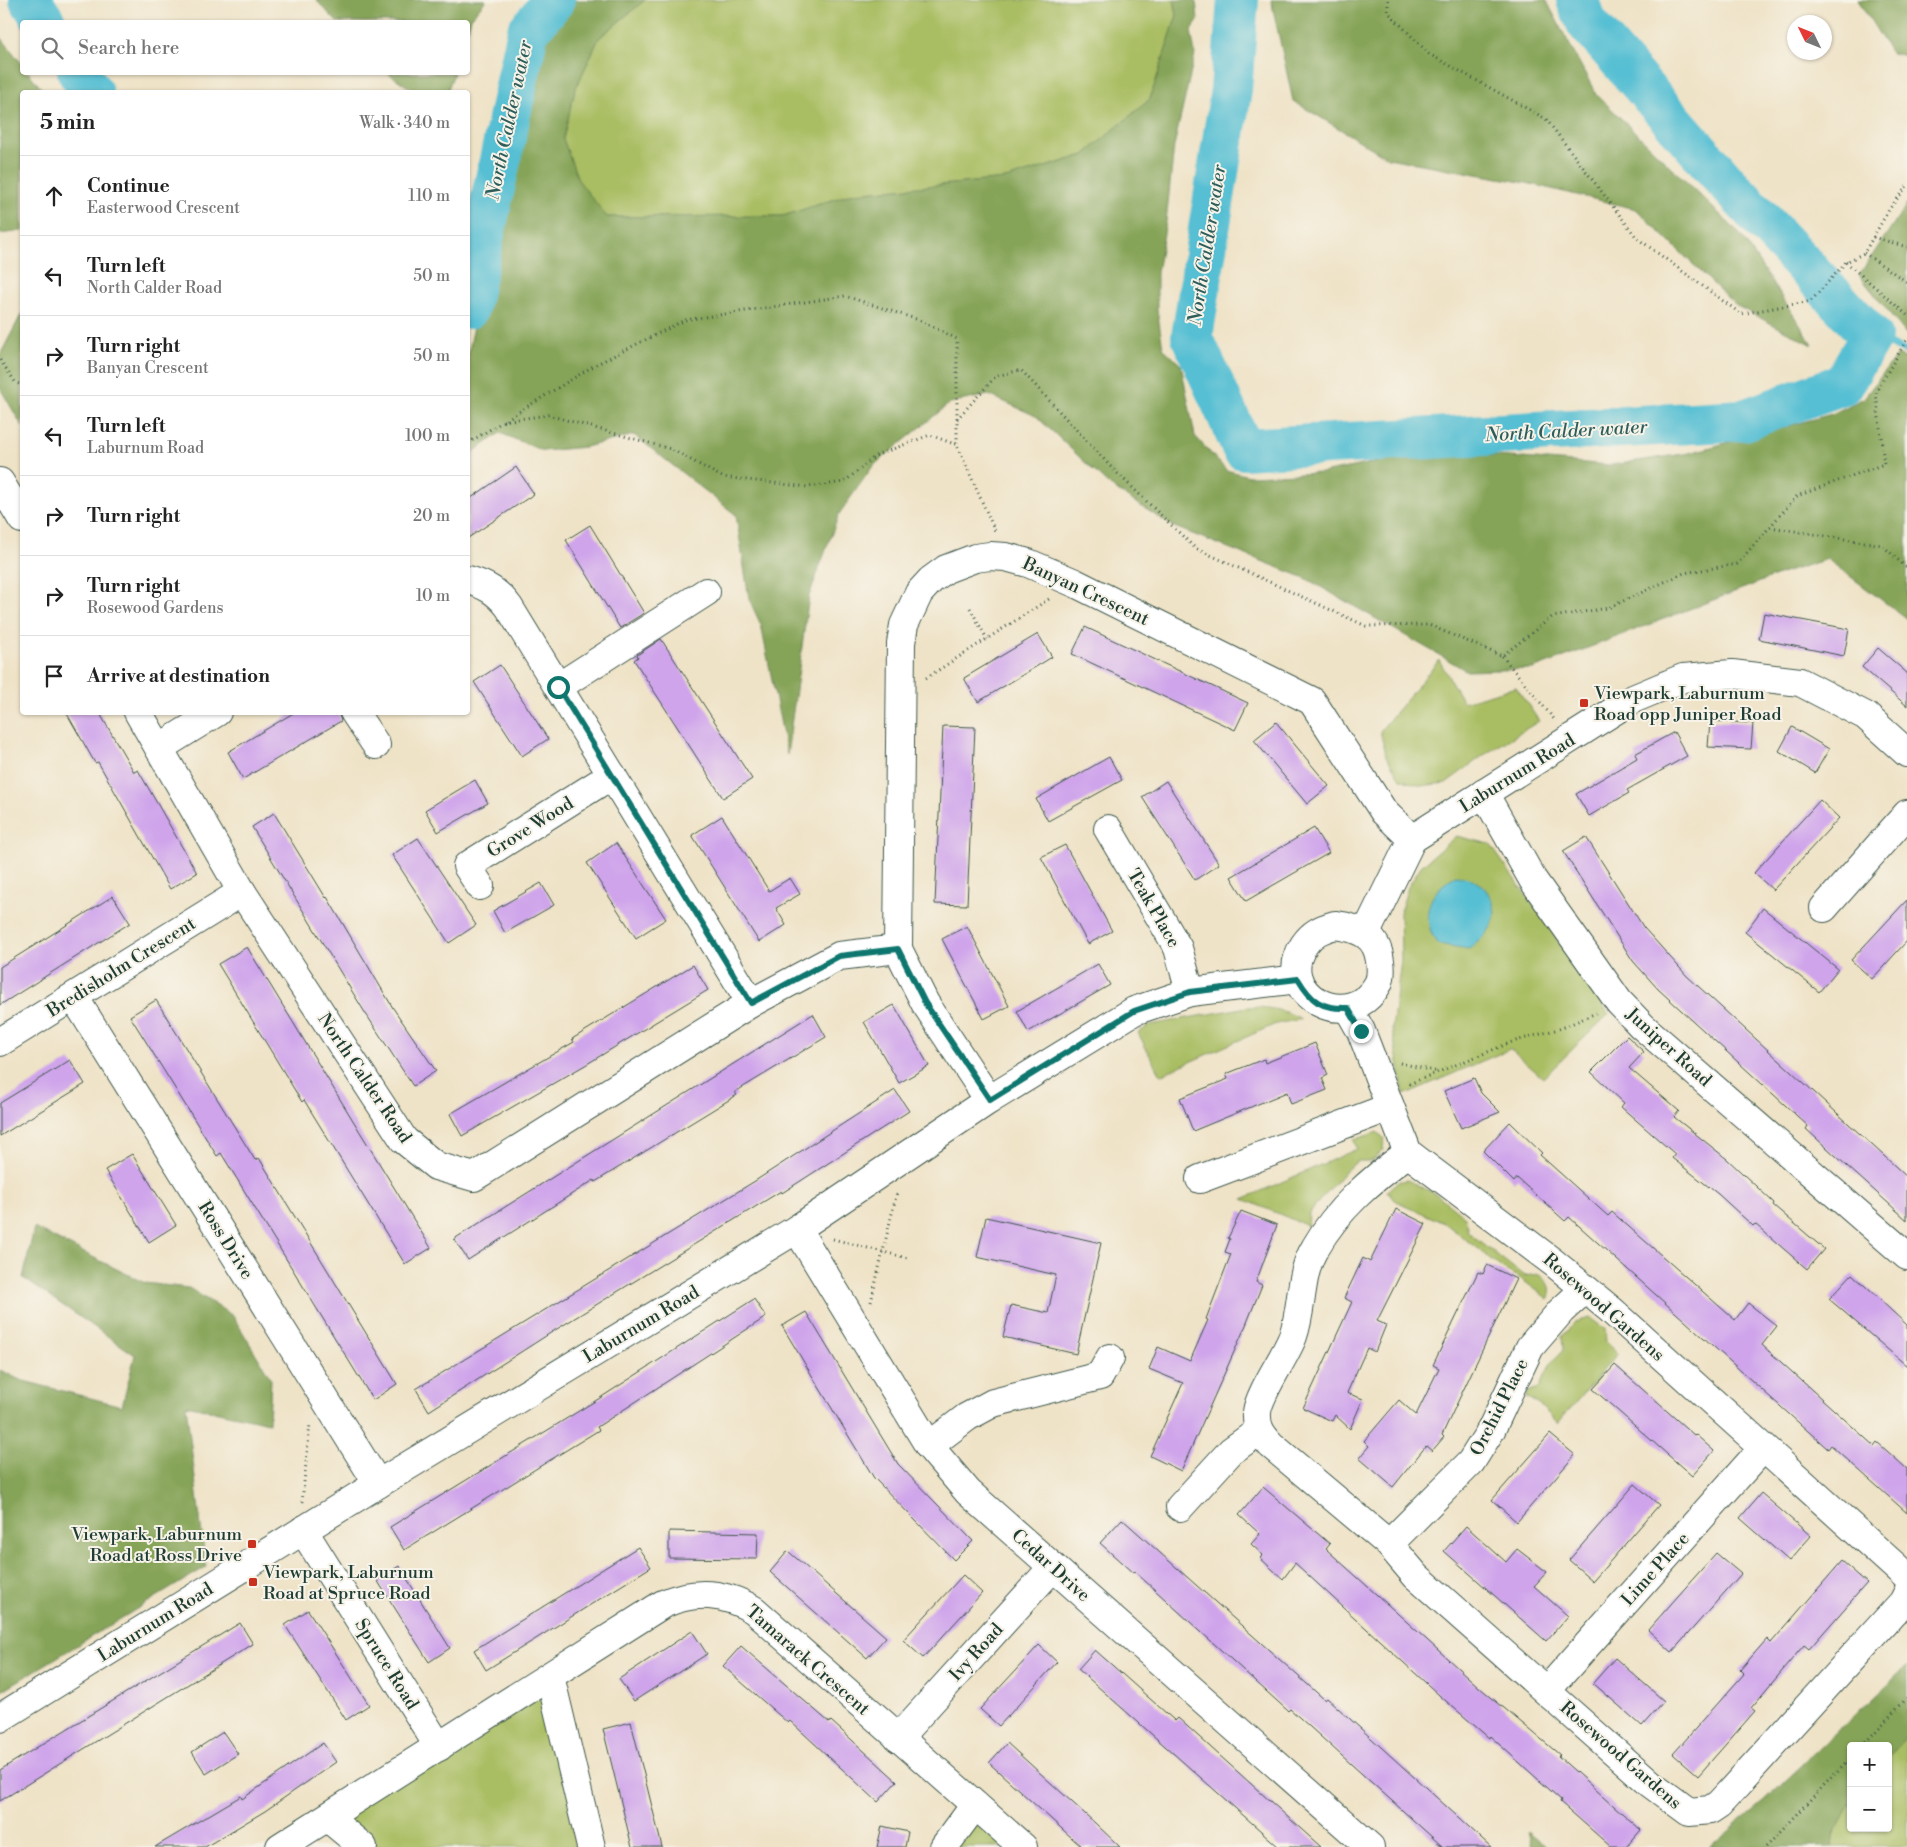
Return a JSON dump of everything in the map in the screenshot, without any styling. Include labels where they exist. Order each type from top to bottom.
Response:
[{"type":"street","points":[[0,482],[20,516]]},
{"type":"street","name":"Banyan Crescent","points":[[990,1100],[925,1003],[898,949],[901,643],[904,626],[919,593],[931,580],[960,562],[990,556],[1006,557],[1028,563],[1075,583],[1312,701],[1384,812],[1412,839]]},
{"type":"street","points":[[470,581],[499,594],[509,607],[751,1003]]},
{"type":"street","points":[[558,687],[706,592]]},
{"type":"street","name":"Laburnum Road","points":[[1412,839],[1633,699],[1683,678],[1732,674],[1800,682],[1866,716],[1907,752]]},
{"type":"street","name":"North Calder Road","points":[[140,715],[242,892],[404,1140],[436,1166],[474,1177],[751,1003],[839,956],[898,949]]},
{"type":"street","points":[[159,748],[211,715]]},
{"type":"street","points":[[356,715],[376,745]]},
{"type":"street","name":"Grove Wood","points":[[480,886],[467,866],[612,775]]},
{"type":"street","name":"Juniper Road","points":[[1484,793],[1533,880],[1619,1002],[1642,1026],[1907,1256]]},
{"type":"street","points":[[1824,908],[1907,814]]},
{"type":"street","name":"Teak Place","points":[[1108,829],[1178,948],[1190,992]]},
{"type":"street","points":[[1366,933],[1412,839]]},
{"type":"street","name":"Bredisholm Crescent","points":[[0,1042],[242,892]]},
{"type":"street","points":[[1335,925],[1366,933],[1375,942],[1379,952],[1381,968],[1379,983],[1360,1003],[1348,1008],[1334,1008],[1321,1004],[1308,996],[1298,979],[1296,960],[1310,936],[1321,928],[1335,925]]},
{"type":"street","name":"Laburnum Road","points":[[0,1718],[303,1530],[797,1229],[990,1100],[1134,1011],[1190,992],[1298,979]]},
{"type":"street","name":"Ross Drive","points":[[74,997],[378,1484]]},
{"type":"street","points":[[1180,1507],[1231,1451],[1259,1431],[1257,1409],[1293,1336],[1307,1270],[1314,1248],[1351,1200],[1377,1175],[1408,1154],[1361,1031],[1348,1008]]},
{"type":"street","points":[[1200,1179],[1387,1100]]},
{"type":"street","name":"Rosewood Gardens","points":[[1408,1154],[1585,1288],[1907,1577]]},
{"type":"street","name":"Cedar Drive","points":[[797,1229],[929,1446],[968,1492],[1370,1847]]},
{"type":"street","name":"Orchid Place","points":[[1389,1544],[1472,1462],[1491,1430],[1530,1347],[1585,1288]]},
{"type":"street","points":[[929,1446],[966,1417],[992,1403],[1100,1376],[1110,1358]]},
{"type":"street","name":"Rosewood Gardens","points":[[1259,1431],[1271,1445],[1389,1544],[1416,1576],[1679,1806],[1689,1812],[1710,1810],[1726,1797],[1903,1602],[1907,1594]]},
{"type":"street","name":"Lime Place","points":[[1547,1690],[1762,1448]]},
{"type":"street","name":"Spruce Road","points":[[303,1530],[439,1747]]},
{"type":"street","name":"Ivy Road","points":[[898,1738],[1053,1567]]},
{"type":"street","name":"Tamarack Crescent","points":[[280,1847],[663,1604],[689,1595],[716,1594],[754,1610],[1023,1847]]},
{"type":"street","points":[[550,1676],[591,1847]]},
{"type":"street","points":[[944,1847],[956,1828],[975,1805]]},
{"type":"street","points":[[328,1818],[363,1847]]},
{"type":"path","points":[[1388,0],[1388,12],[1429,54],[1546,119],[1637,238],[1741,314],[1812,301],[1845,263],[1864,253],[1890,208],[1907,186]]},
{"type":"path","points":[[1873,237],[1907,247]]},
{"type":"path","points":[[1864,253],[1907,282]]},
{"type":"path","points":[[1845,263],[1907,315]]},
{"type":"path","points":[[470,442],[595,365],[685,320],[845,296],[920,320],[957,339],[957,445],[1006,557]]},
{"type":"path","points":[[1502,656],[1552,617],[1608,608],[1684,573],[1737,564],[1797,496],[1884,464],[1876,392],[1907,340]]},
{"type":"path","points":[[0,360],[16,383],[20,384]]},
{"type":"path","points":[[957,419],[996,376],[1021,370],[1112,468],[1195,548],[1366,626],[1429,625],[1502,656],[1570,739]]},
{"type":"path","points":[[500,422],[548,415],[671,449],[722,477],[808,487],[844,482],[877,455],[930,436],[957,445]]},
{"type":"path","points":[[1769,527],[1882,544],[1907,568]]},
{"type":"path","points":[[900,694],[1075,583]]},
{"type":"path","points":[[970,608],[988,639]]},
{"type":"path","points":[[1387,1100],[1438,1072],[1512,1042],[1562,1028],[1619,1002]]},
{"type":"path","points":[[1371,1056],[1438,1072]]},
{"type":"path","points":[[863,1338],[905,1157]]},
{"type":"path","points":[[797,1229],[883,1254],[907,1258]]},
{"type":"path","points":[[303,1530],[301,1515],[311,1420]]},
{"type":"path","points":[[1866,1742],[1907,1698]]},
{"type":"path","points":[[1765,1847],[1847,1762]]},
{"type":"green space","points":[[316,0],[486,0],[471,18],[470,22],[470,20],[335,20]]},
{"type":"green space","points":[[575,0],[645,0],[599,38],[575,90],[563,139],[578,180],[607,217],[783,216],[854,193],[1006,179],[1084,155],[1150,99],[1177,15],[1174,0],[1196,0],[1198,21],[1191,31],[1195,54],[1174,146],[1166,222],[1157,272],[1157,309],[1163,348],[1181,365],[1195,436],[1226,470],[1249,476],[1322,473],[1433,451],[1611,465],[1689,453],[1832,414],[1864,398],[1897,355],[1907,359],[1907,619],[1827,559],[1781,574],[1533,669],[1467,671],[1305,578],[1172,526],[1110,486],[1036,416],[989,395],[950,403],[873,466],[839,514],[809,596],[787,755],[761,625],[749,599],[736,515],[634,435],[585,447],[543,451],[500,433],[470,455],[470,345],[512,160],[547,30]]},
{"type":"green space","points":[[645,0],[1174,0],[1177,15],[1150,99],[1084,155],[1006,179],[854,193],[783,216],[606,217],[578,180],[563,139],[575,90],[599,38]]},
{"type":"green space","points":[[1271,0],[1546,0],[1596,94],[1741,235],[1813,345],[1735,305],[1636,209],[1526,183],[1388,158],[1293,101]]},
{"type":"green space","points":[[1858,0],[1907,0],[1907,56],[1891,53]]},
{"type":"green space","points":[[0,36],[20,61],[20,75],[31,75],[42,90],[20,90],[20,231],[0,234]]},
{"type":"green space","points":[[391,75],[453,75],[448,90],[412,90]]},
{"type":"green space","points":[[1907,204],[1907,335],[1859,275]]},
{"type":"green space","points":[[20,317],[20,423],[0,388],[0,355]]},
{"type":"green space","points":[[1439,660],[1463,702],[1516,687],[1539,721],[1484,755],[1446,783],[1421,786],[1400,779],[1386,756],[1380,731]]},
{"type":"green space","points":[[1456,836],[1490,844],[1609,1014],[1543,1078],[1510,1049],[1404,1095],[1392,1029],[1401,961],[1400,912],[1408,887],[1421,866]]},
{"type":"green space","points":[[1247,1007],[1275,1009],[1301,1019],[1276,1024],[1160,1075],[1138,1033],[1150,1025]]},
{"type":"green space","points":[[1377,1132],[1384,1138],[1383,1150],[1372,1161],[1358,1161],[1347,1169],[1309,1213],[1308,1226],[1243,1199],[1357,1149],[1354,1140]]},
{"type":"green space","points":[[1407,1180],[1438,1195],[1465,1217],[1468,1232],[1524,1276],[1540,1274],[1543,1276],[1550,1288],[1548,1299],[1520,1278],[1503,1269],[1446,1224],[1394,1200],[1387,1191],[1397,1182]]},
{"type":"green space","points":[[34,1228],[145,1283],[189,1288],[233,1316],[271,1379],[269,1423],[186,1405],[206,1567],[0,1692],[0,1370],[20,1380],[122,1406],[135,1355],[23,1278]]},
{"type":"green space","points":[[1590,1318],[1605,1329],[1606,1342],[1618,1353],[1558,1423],[1538,1404],[1526,1397],[1527,1392],[1539,1388],[1551,1363],[1563,1350],[1562,1337],[1575,1322]]},
{"type":"green space","points":[[1907,1666],[1907,1737],[1892,1753],[1892,1742],[1847,1742],[1847,1810],[1833,1836],[1832,1847],[1709,1847],[1764,1801]]},
{"type":"green space","points":[[550,1676],[591,1847],[363,1847],[328,1818]]},
{"type":"green space","points":[[1907,1737],[1907,1847],[1832,1847],[1833,1836],[1847,1810],[1847,1832],[1892,1832],[1892,1753]]},
{"type":"green space","points":[[975,1805],[1023,1847],[944,1847]]},
{"type":"green space","points":[[1527,1831],[1547,1847],[1531,1847]]},
{"type":"water","points":[[1455,876],[1469,878],[1478,882],[1488,893],[1495,910],[1492,925],[1488,931],[1469,949],[1437,944],[1429,924],[1429,906],[1433,897],[1445,883]]},
{"type":"building","points":[[516,467],[534,494],[470,537],[470,499]]},
{"type":"building","points":[[590,525],[644,613],[620,628],[566,540]]},
{"type":"building","points":[[1764,613],[1849,629],[1844,656],[1759,639]]},
{"type":"building","points":[[1085,627],[1248,703],[1235,730],[1072,654]]},
{"type":"building","points":[[1038,634],[1052,657],[978,702],[964,678]]},
{"type":"building","points":[[661,639],[752,779],[723,798],[634,660],[638,657],[637,655]]},
{"type":"building","points":[[1878,648],[1907,673],[1907,706],[1862,667]]},
{"type":"building","points":[[500,665],[548,739],[522,756],[474,682]]},
{"type":"building","points":[[68,715],[101,715],[134,772],[138,770],[197,873],[170,889],[98,762],[95,763]]},
{"type":"building","points":[[290,715],[339,715],[341,721],[243,779],[228,752]]},
{"type":"building","points":[[1710,721],[1753,723],[1751,749],[1708,747]]},
{"type":"building","points":[[1276,722],[1329,786],[1307,804],[1254,740]]},
{"type":"building","points":[[943,726],[975,727],[967,905],[935,904]]},
{"type":"building","points":[[1792,727],[1829,749],[1815,773],[1779,751]]},
{"type":"building","points":[[1674,732],[1687,756],[1627,790],[1629,793],[1589,816],[1576,794],[1637,758],[1635,754]]},
{"type":"building","points":[[1109,757],[1122,780],[1048,821],[1036,799]]},
{"type":"building","points":[[475,780],[488,803],[438,832],[425,810]]},
{"type":"building","points":[[1166,781],[1219,864],[1195,880],[1142,797]]},
{"type":"building","points":[[1820,800],[1839,818],[1773,890],[1754,873]]},
{"type":"building","points":[[274,813],[393,1008],[436,1071],[413,1086],[364,1011],[252,827]]},
{"type":"building","points":[[722,816],[769,891],[790,878],[800,894],[776,908],[786,925],[759,942],[692,835]]},
{"type":"building","points":[[1314,828],[1329,853],[1246,901],[1231,877]]},
{"type":"building","points":[[1586,837],[1644,928],[1687,976],[1907,1177],[1907,1220],[1806,1129],[1808,1126],[1658,989],[1633,961],[1563,851]]},
{"type":"building","points":[[418,838],[476,925],[449,943],[392,855]]},
{"type":"building","points":[[616,843],[666,919],[636,938],[587,863]]},
{"type":"building","points":[[1065,845],[1112,931],[1088,944],[1041,857]]},
{"type":"building","points":[[541,883],[554,905],[505,933],[493,911]]},
{"type":"building","points":[[113,896],[130,923],[0,1005],[0,967]]},
{"type":"building","points":[[1907,900],[1907,941],[1872,979],[1851,960]]},
{"type":"building","points":[[1763,908],[1838,969],[1819,992],[1745,932]]},
{"type":"building","points":[[967,926],[1009,1006],[984,1019],[942,939]]},
{"type":"building","points":[[247,947],[431,1248],[405,1264],[304,1100],[302,1102],[218,964]]},
{"type":"building","points":[[1098,964],[1110,985],[1028,1032],[1017,1011]]},
{"type":"building","points":[[693,965],[708,990],[587,1064],[462,1136],[450,1114],[574,1042],[572,1039]]},
{"type":"building","points":[[156,1000],[255,1160],[259,1158],[397,1384],[373,1400],[221,1153],[217,1156],[130,1016]]},
{"type":"building","points":[[894,1005],[929,1066],[899,1083],[864,1022]]},
{"type":"building","points":[[813,1014],[826,1037],[735,1092],[737,1095],[595,1182],[594,1180],[468,1260],[454,1239]]},
{"type":"building","points":[[1627,1036],[1644,1052],[1629,1068],[1679,1111],[1674,1117],[1727,1159],[1774,1203],[1773,1205],[1824,1249],[1807,1269],[1755,1224],[1753,1226],[1718,1194],[1672,1158],[1675,1154],[1621,1107],[1624,1103],[1591,1072]]},
{"type":"building","points":[[1315,1043],[1328,1075],[1322,1078],[1327,1090],[1291,1104],[1287,1092],[1193,1131],[1180,1098],[1228,1079],[1226,1074],[1264,1059],[1265,1063]]},
{"type":"building","points":[[70,1060],[85,1084],[0,1136],[0,1103]]},
{"type":"building","points":[[1474,1078],[1481,1093],[1500,1112],[1461,1128],[1444,1091]]},
{"type":"building","points":[[895,1090],[909,1111],[782,1193],[781,1191],[552,1332],[429,1411],[416,1389],[755,1181]]},
{"type":"building","points":[[1510,1122],[1542,1153],[1540,1155],[1608,1216],[1612,1212],[1735,1320],[1748,1303],[1777,1326],[1762,1345],[1874,1446],[1877,1442],[1907,1469],[1907,1513],[1831,1445],[1828,1449],[1569,1217],[1565,1221],[1517,1178],[1514,1182],[1483,1151]]},
{"type":"building","points":[[132,1154],[176,1225],[149,1242],[105,1170]]},
{"type":"building","points":[[1396,1209],[1426,1224],[1377,1321],[1386,1325],[1375,1352],[1367,1348],[1347,1393],[1363,1399],[1350,1429],[1335,1415],[1332,1421],[1303,1408],[1352,1302],[1344,1298],[1363,1258],[1370,1262]]},
{"type":"building","points":[[1241,1211],[1277,1225],[1256,1282],[1262,1285],[1181,1471],[1150,1456],[1183,1383],[1149,1369],[1158,1347],[1190,1361],[1208,1320],[1206,1319],[1231,1254],[1225,1252],[1230,1239],[1228,1238]]},
{"type":"building","points":[[986,1217],[1101,1243],[1076,1354],[1003,1337],[1011,1305],[1048,1313],[1056,1275],[977,1257]]},
{"type":"building","points":[[1487,1265],[1516,1279],[1442,1435],[1444,1437],[1432,1451],[1426,1446],[1393,1487],[1359,1458],[1369,1446],[1364,1441],[1399,1400],[1416,1415],[1439,1368],[1433,1365],[1478,1272],[1483,1274]]},
{"type":"building","points":[[1852,1274],[1907,1325],[1907,1366],[1829,1299]]},
{"type":"building","points":[[754,1299],[766,1317],[597,1427],[599,1430],[404,1550],[390,1527],[600,1398]]},
{"type":"building","points":[[806,1312],[898,1464],[973,1541],[954,1560],[874,1478],[782,1326]]},
{"type":"building","points":[[1615,1365],[1714,1451],[1692,1476],[1593,1389]]},
{"type":"building","points":[[1550,1434],[1575,1455],[1517,1522],[1492,1500]]},
{"type":"building","points":[[1635,1484],[1659,1505],[1593,1581],[1569,1560]]},
{"type":"building","points":[[1263,1487],[1330,1544],[1326,1549],[1479,1687],[1560,1755],[1558,1756],[1641,1830],[1626,1847],[1611,1847],[1490,1736],[1489,1738],[1439,1695],[1295,1563],[1283,1579],[1260,1558],[1263,1555],[1251,1544],[1260,1534],[1239,1515]]},
{"type":"building","points":[[1761,1493],[1811,1536],[1789,1561],[1740,1518]]},
{"type":"building","points":[[1122,1519],[1325,1700],[1327,1698],[1491,1847],[1443,1847],[1290,1709],[1288,1711],[1134,1571],[1133,1573],[1100,1543]]},
{"type":"building","points":[[1466,1526],[1506,1562],[1517,1549],[1547,1572],[1534,1586],[1568,1616],[1546,1641],[1444,1551]]},
{"type":"building","points":[[669,1531],[758,1533],[757,1559],[669,1558]]},
{"type":"building","points":[[638,1547],[651,1567],[486,1670],[474,1650]]},
{"type":"building","points":[[788,1551],[886,1637],[867,1658],[770,1572]]},
{"type":"building","points":[[1716,1553],[1741,1574],[1672,1652],[1648,1630]]},
{"type":"building","points":[[1842,1561],[1867,1583],[1809,1649],[1804,1645],[1751,1708],[1755,1711],[1698,1776],[1673,1754],[1744,1674],[1740,1670],[1767,1639],[1771,1643]]},
{"type":"building","points":[[399,1566],[450,1648],[429,1662],[377,1580]]},
{"type":"building","points":[[963,1575],[982,1593],[923,1658],[903,1640]]},
{"type":"building","points":[[308,1610],[369,1705],[346,1720],[285,1625]]},
{"type":"building","points":[[240,1623],[253,1644],[0,1801],[0,1770]]},
{"type":"building","points":[[692,1631],[707,1654],[634,1701],[619,1679]]},
{"type":"building","points":[[1039,1645],[1057,1662],[999,1726],[980,1709]]},
{"type":"building","points":[[741,1646],[830,1723],[831,1721],[897,1781],[878,1802],[790,1721],[788,1723],[723,1666]]},
{"type":"building","points":[[1095,1650],[1175,1721],[1178,1718],[1321,1847],[1279,1847],[1078,1669]]},
{"type":"building","points":[[1615,1658],[1664,1701],[1642,1726],[1593,1683]]},
{"type":"building","points":[[631,1722],[662,1847],[632,1847],[603,1729]]},
{"type":"building","points":[[223,1732],[238,1754],[206,1774],[192,1752]]},
{"type":"building","points":[[323,1743],[336,1762],[265,1811],[205,1847],[155,1847],[241,1796],[242,1799]]},
{"type":"building","points":[[1007,1743],[1120,1847],[1082,1847],[989,1763]]},
{"type":"building","points":[[882,1826],[908,1832],[905,1847],[877,1847]]},
{"type":"waterway","name":"North Calder water","points":[[30,0],[44,20]]},
{"type":"waterway","name":"North Calder water","points":[[470,299],[528,31],[554,0]]},
{"type":"waterway","name":"North Calder water","points":[[1238,0],[1231,90],[1192,337],[1243,449],[1744,420],[1843,384],[1871,336],[1730,186],[1587,23],[1577,0]]},
{"type":"waterway","name":"North Calder water","points":[[80,75],[91,90]]},
{"type":"waterway","points":[[1871,336],[1907,352]]},
{"type":"place","name":"Viewpark, Laburnum Road opp Juniper Road","points":[[1584,703]]},
{"type":"place","name":"Viewpark, Laburnum Road at Ross Drive","points":[[252,1544]]},
{"type":"place","name":"Viewpark, Laburnum Road at Spruce Road","points":[[253,1582]]},
{"type":"route","points":[[558,687],[751,1003],[839,956],[898,949],[925,1003],[990,1100],[1134,1011],[1190,992],[1298,979],[1308,996],[1321,1004],[1334,1008],[1348,1008],[1361,1031]]}]
